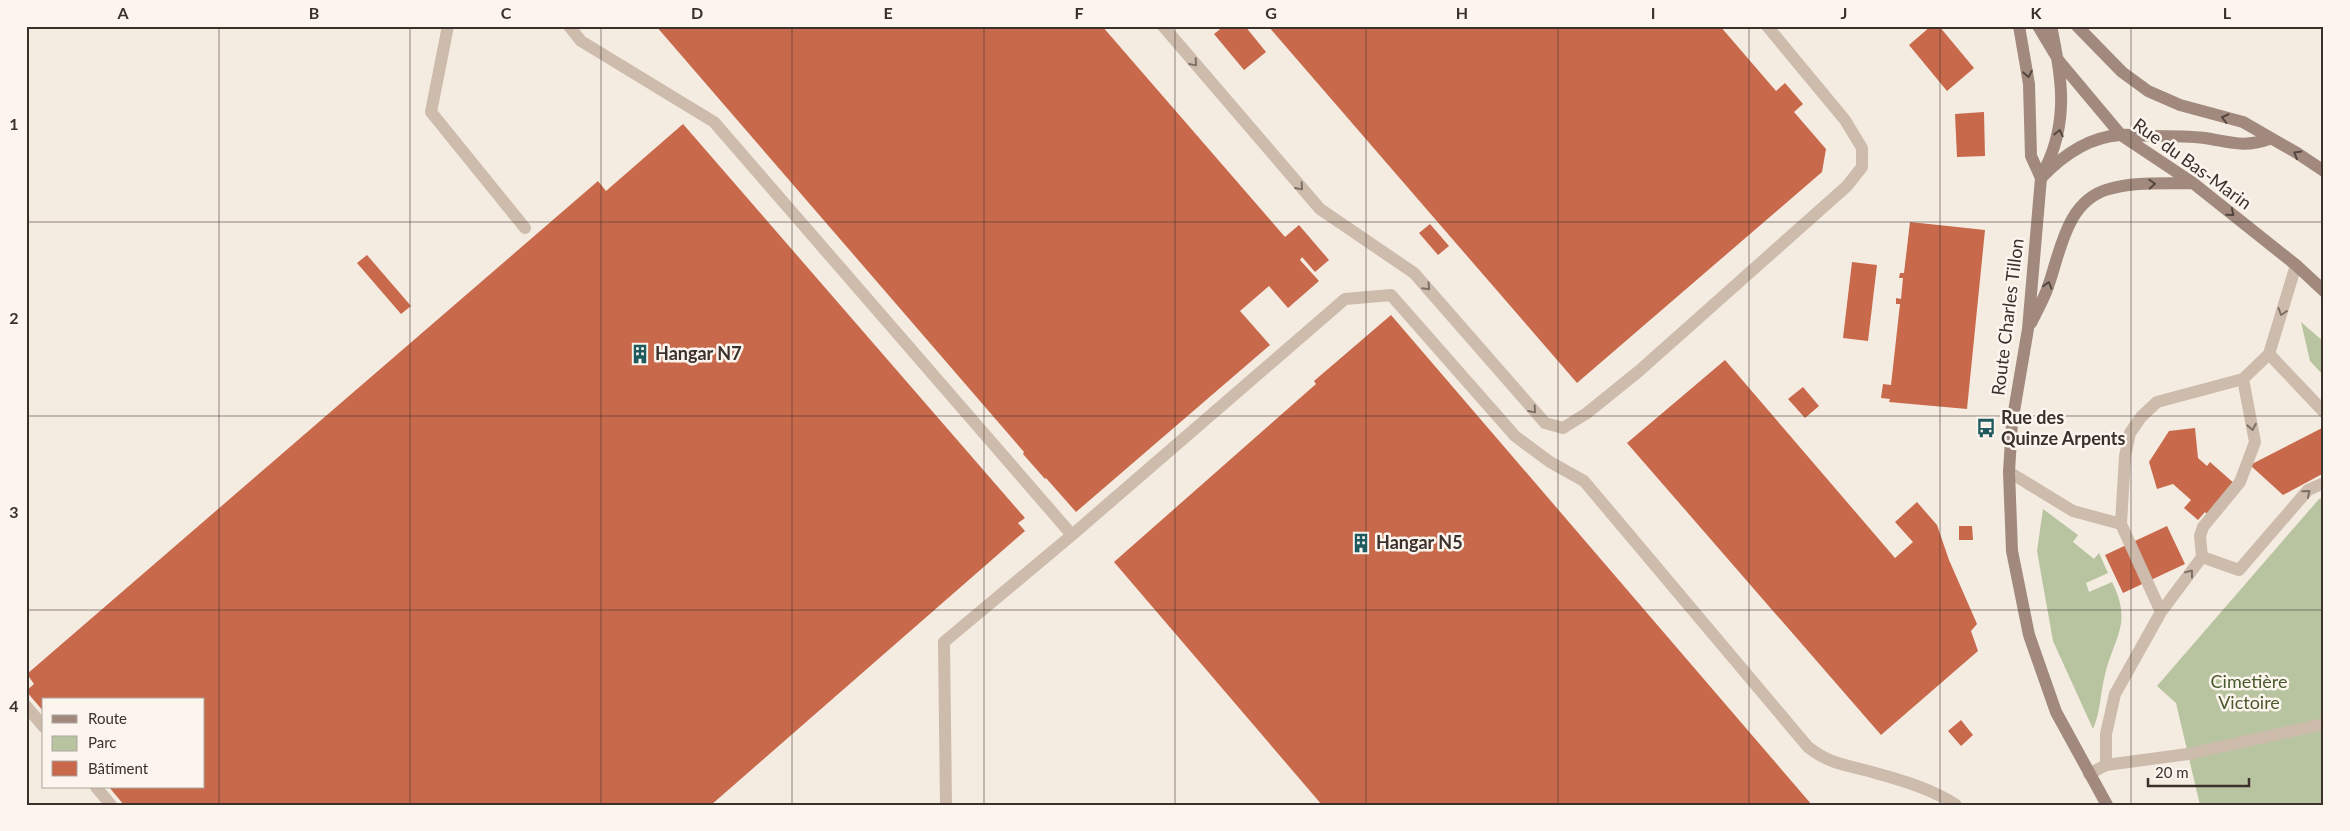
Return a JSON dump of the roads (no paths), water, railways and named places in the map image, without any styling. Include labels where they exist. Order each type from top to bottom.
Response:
[{"type":"main road","name":"Route Charles Tillon","points":[[2019,26],[2029,84],[2031,156],[2041,178],[2028,330],[2012,423],[2009,472],[2012,551],[2029,635],[2056,712],[2107,805]]},
{"type":"main road","name":"Rue du Bas-Marin","points":[[2038,26],[2059,61],[2121,135],[2193,182],[2296,265],[2324,291]]},
{"type":"main road","points":[[2041,178],[2055,150],[2061,125],[2062,95],[2059,61],[2051,26]]},
{"type":"main road","name":"Rue du Bas-Marin","points":[[2077,26],[2122,72],[2148,91],[2180,106],[2243,122],[2324,171]]},
{"type":"main road","points":[[2041,178],[2056,163],[2082,146],[2105,137],[2121,135],[2180,135],[2238,145],[2253,144],[2269,139]]},
{"type":"main road","points":[[2028,330],[2047,291],[2064,236],[2073,219],[2088,201],[2108,189],[2193,182]]},
{"type":"lane","points":[[448,26],[431,112],[525,228]]},
{"type":"lane","points":[[569,26],[581,41],[714,122],[1072,535]]},
{"type":"lane","points":[[1163,26],[1320,210],[1414,273],[1545,423],[1563,428],[1587,413],[1639,372],[1847,186],[1862,167],[1862,148],[1845,120],[1767,26]]},
{"type":"lane","points":[[2160,612],[2122,524],[2125,456],[2130,433],[2141,417],[2157,402],[2243,379],[2268,354],[2296,265]]},
{"type":"lane","points":[[946,805],[944,642],[1072,535],[1345,299],[1390,295],[1515,436],[1550,462],[1584,481],[1808,747],[1830,762],[1913,785],[1946,798],[1956,805]]},
{"type":"lane","points":[[2268,354],[2324,412]]},
{"type":"lane","points":[[2106,765],[2106,734],[2116,694],[2160,612],[2202,557],[2200,536],[2203,527],[2240,482],[2255,442],[2243,379]]},
{"type":"lane","points":[[2009,472],[2073,511],[2122,524]]},
{"type":"lane","points":[[2202,557],[2239,570],[2308,490],[2324,483]]},
{"type":"lane","points":[[26,706],[42,724]]},
{"type":"lane","points":[[2089,774],[2106,765],[2188,754],[2324,724]]},
{"type":"lane","points":[[97,788],[111,805]]},
{"type":"place","name":"Hangar N7","points":[[640,354]]},
{"type":"place","name":"Rue des Quinze Arpents","points":[[1986,428]]},
{"type":"place","name":"Hangar N5","points":[[1361,543]]},
{"type":"park label","name":"Cimetière Victoire","points":[[2249,692]]}]
